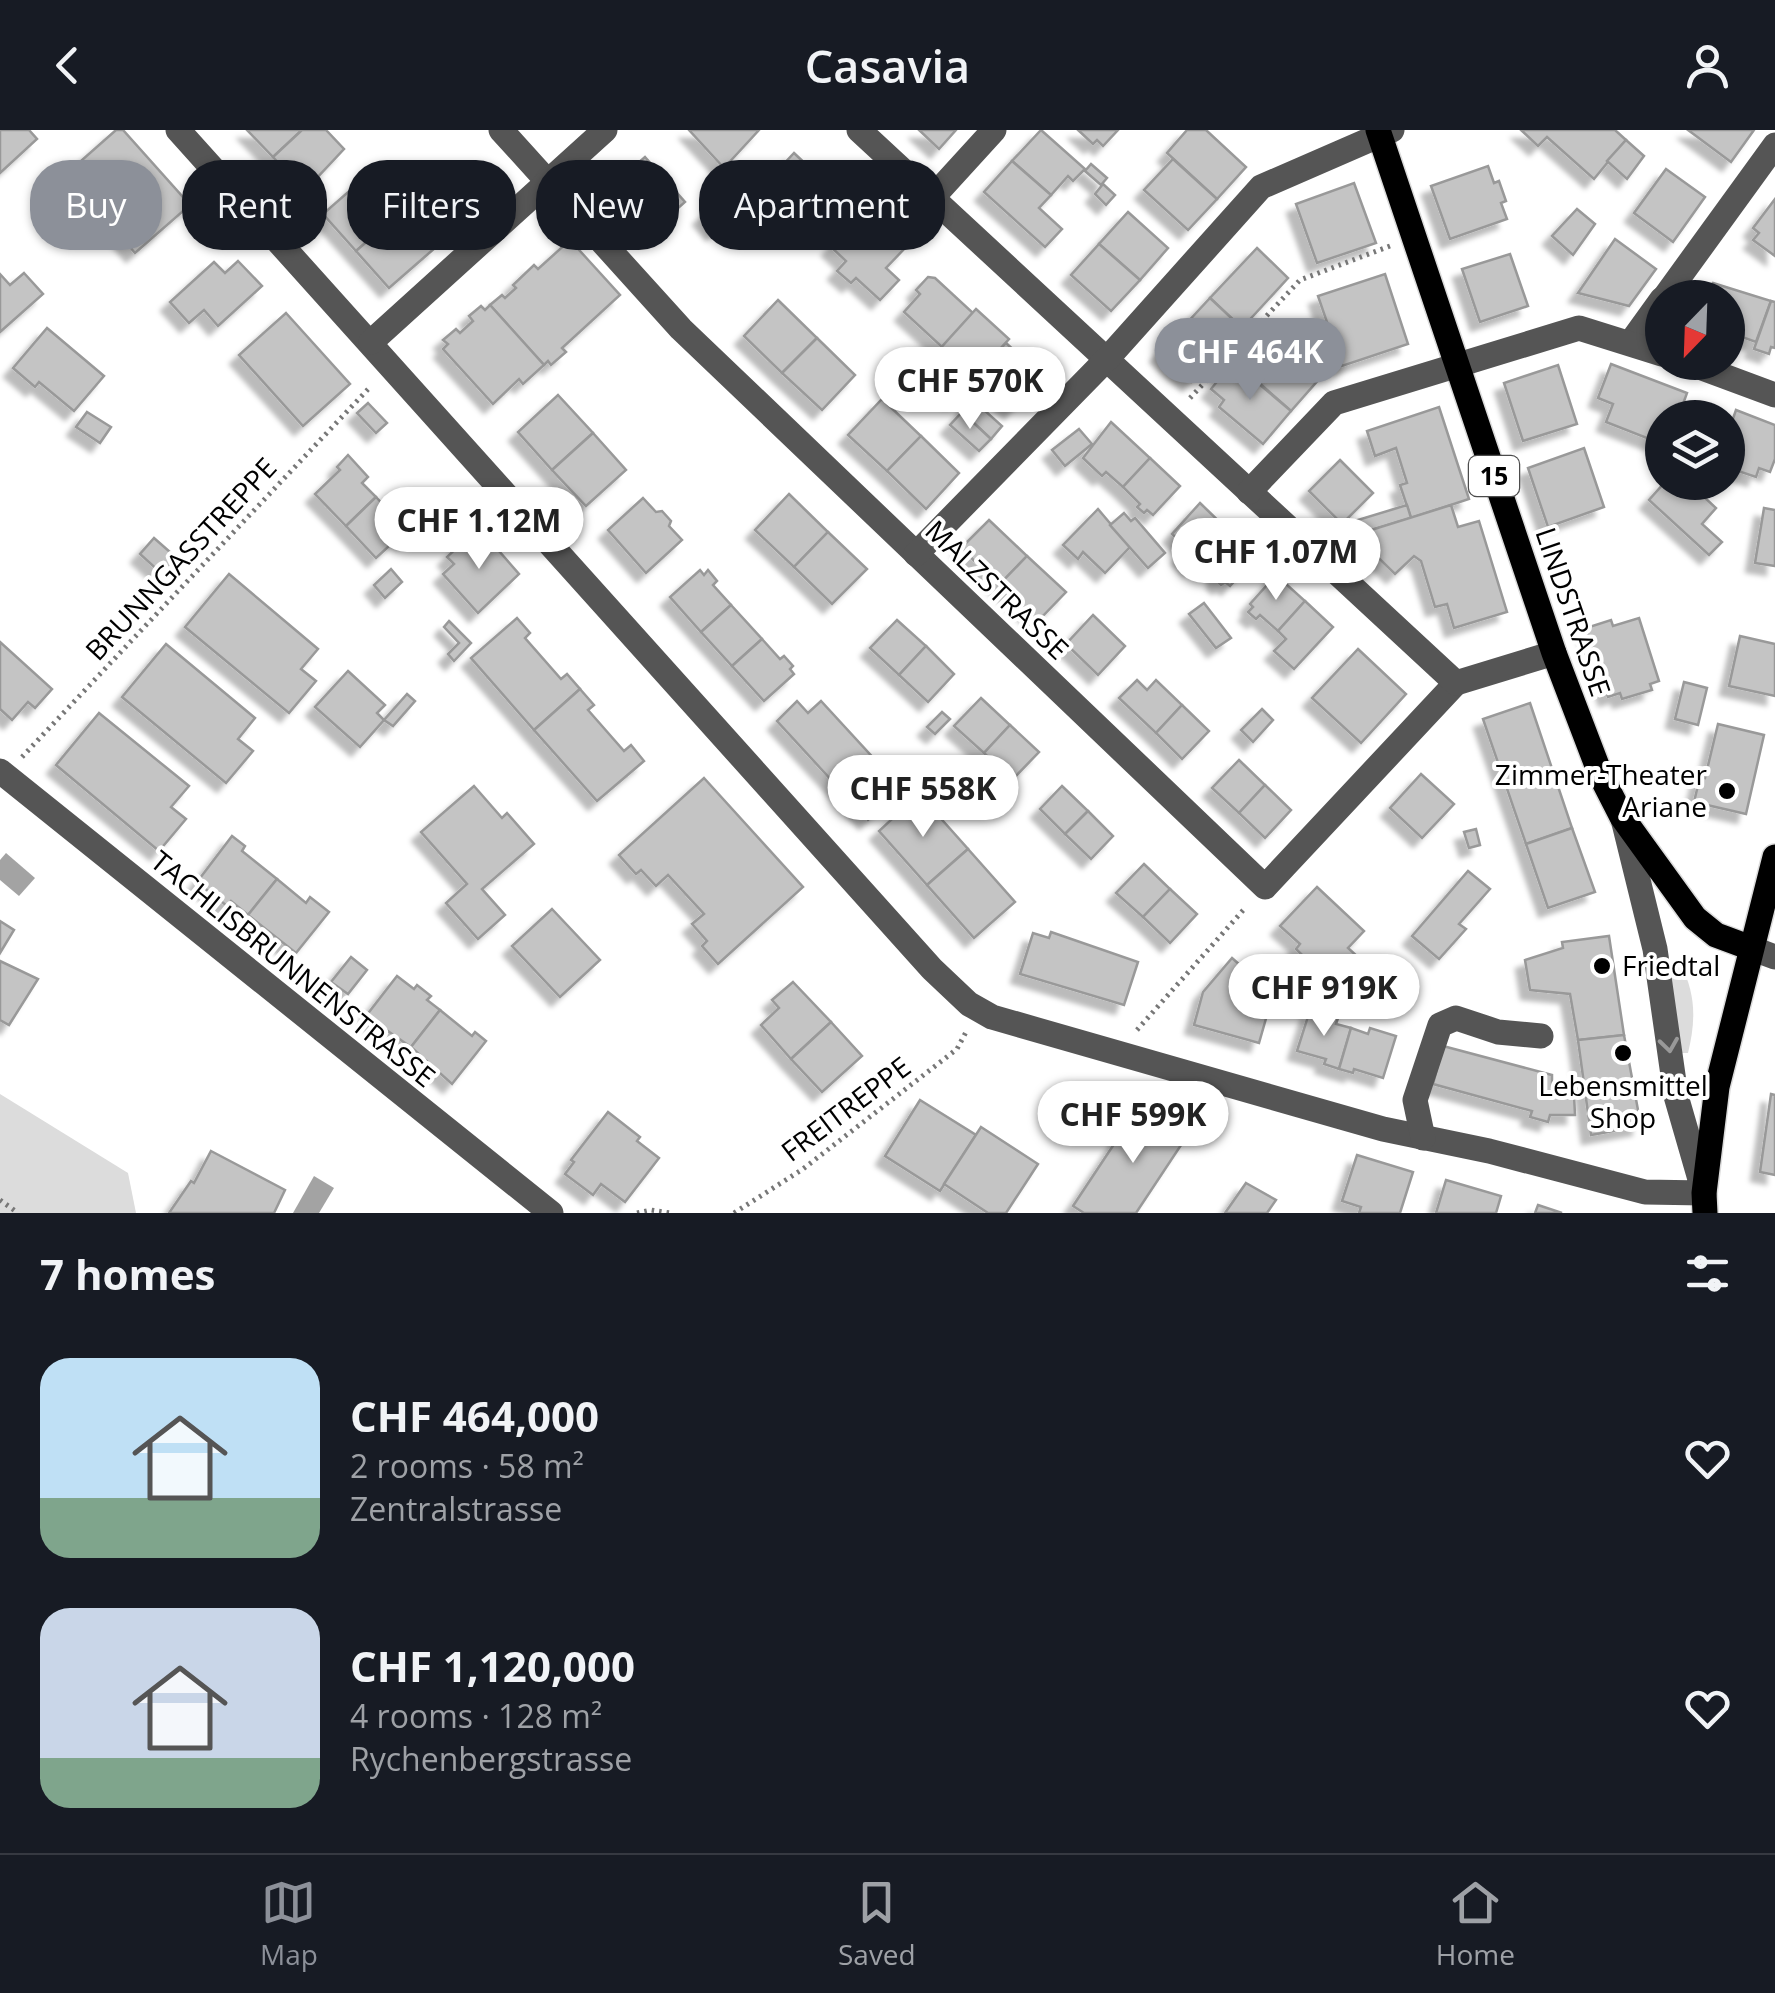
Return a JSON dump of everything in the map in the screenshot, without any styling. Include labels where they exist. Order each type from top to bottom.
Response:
[{"type":"main road","name":"LINDSTRASSE","points":[[1383,132],[1554,653],[1601,776],[1622,818],[1695,918],[1716,935],[1763,953]]},
{"type":"main road","points":[[1705,1203],[1717,1088],[1763,953],[1775,857]]},
{"type":"street","points":[[178,130],[932,969],[969,1004],[1020,1028],[1423,1138],[1705,1203],[1676,1096],[1656,949],[1622,818]]},
{"type":"street","name":"MALZSTRASSE","points":[[501,130],[536,169]]},
{"type":"street","points":[[573,160],[606,130]]},
{"type":"street","points":[[859,130],[891,160]]},
{"type":"street","points":[[945,184],[994,130]]},
{"type":"street","points":[[916,554],[1107,359],[1261,188],[1383,132]]},
{"type":"street","points":[[1676,280],[1775,145]]},
{"type":"street","points":[[371,342],[536,193]]},
{"type":"street","points":[[945,210],[1456,683]]},
{"type":"street","name":"MALZSTRASSE","points":[[609,250],[681,330],[1265,886]]},
{"type":"street","points":[[1631,342],[1645,323]]},
{"type":"street","points":[[1249,492],[1334,403],[1579,328],[1645,347]]},
{"type":"street","points":[[1735,380],[1775,395]]},
{"type":"street","points":[[1265,886],[1456,683],[1554,653]]},
{"type":"street","name":"TACHLISBRUNNENSTRASSE","points":[[9,766],[550,1213]]},
{"type":"street","points":[[1423,1138],[1415,1100],[1440,1025],[1456,1018],[1498,1032],[1541,1036]]},
{"type":"path","points":[[1170,418],[1300,280],[1390,246]]},
{"type":"path","name":"BRUNNGASSTREPPE","points":[[9,766],[373,384]]},
{"type":"path","points":[[1130,1038],[1265,886]]},
{"type":"path","name":"FREITREPPE","points":[[734,1213],[803,1169],[957,1049],[970,1026]]},
{"type":"path","points":[[0,1200],[18,1213]]},
{"type":"path","points":[[637,1213],[670,1213]]},
{"type":"shaded area","points":[[6,853],[35,878],[19,896],[0,880],[0,860]]},
{"type":"shaded area","points":[[1680,963],[1693,1007],[1688,1053],[1682,1053],[1669,969]]},
{"type":"shaded area","points":[[0,1094],[128,1173],[136,1213],[0,1213]]},
{"type":"shaded area","points":[[314,1176],[334,1188],[319,1213],[293,1213]]},
{"type":"building","points":[[0,130],[29,130],[37,139],[0,173]]},
{"type":"building","points":[[116,130],[123,130],[150,160],[82,160]]},
{"type":"building","points":[[247,130],[302,130],[273,157]]},
{"type":"building","points":[[302,130],[326,130],[344,149],[327,167],[327,160],[273,157]]},
{"type":"building","points":[[689,130],[759,130],[731,160],[717,160]]},
{"type":"building","points":[[919,130],[956,130],[939,149]]},
{"type":"building","points":[[1041,130],[1085,169],[1073,181],[1068,176],[1051,195],[1012,161]]},
{"type":"building","points":[[1078,130],[1118,130],[1103,146],[1097,140],[1093,144]]},
{"type":"building","points":[[1187,130],[1206,130],[1246,167],[1217,199],[1167,153]]},
{"type":"building","points":[[1521,130],[1615,130],[1626,140],[1594,179],[1547,137],[1538,146]]},
{"type":"building","points":[[1688,130],[1754,130],[1731,162]]},
{"type":"building","points":[[1626,140],[1644,156],[1627,179],[1607,161]]},
{"type":"building","points":[[1173,159],[1217,199],[1188,230],[1144,190]]},
{"type":"building","points":[[1012,161],[1051,195],[1039,208],[1062,229],[1045,247],[984,192]]},
{"type":"building","points":[[1091,164],[1107,178],[1101,185],[1085,171]]},
{"type":"building","points":[[1488,166],[1494,183],[1499,181],[1507,219],[1450,239],[1431,186]]},
{"type":"building","points":[[1666,169],[1705,197],[1673,242],[1634,213]]},
{"type":"building","points":[[162,174],[182,196],[182,212],[162,229]]},
{"type":"building","points":[[1354,183],[1376,243],[1317,263],[1296,204]]},
{"type":"building","points":[[1103,184],[1115,195],[1106,205],[1095,194]]},
{"type":"building","points":[[347,193],[347,241],[327,218],[327,210]]},
{"type":"building","points":[[1775,199],[1775,256],[1753,240],[1759,233],[1753,228]]},
{"type":"building","points":[[1577,209],[1595,224],[1573,255],[1552,236]]},
{"type":"building","points":[[1128,212],[1168,248],[1140,280],[1099,244]]},
{"type":"building","points":[[1615,239],[1656,269],[1629,306],[1578,293]]},
{"type":"building","points":[[1099,244],[1140,280],[1111,311],[1071,275]]},
{"type":"building","points":[[1257,248],[1288,278],[1242,328],[1210,298]]},
{"type":"building","points":[[357,250],[433,250],[389,288]]},
{"type":"building","points":[[559,250],[579,250],[620,295],[562,348],[566,352],[551,365],[548,361],[544,365],[490,305],[516,288],[513,285],[534,265],[538,269]]},
{"type":"building","points":[[834,250],[903,250],[886,268],[899,280],[880,300],[856,278],[851,283],[837,271],[846,261]]},
{"type":"building","points":[[1510,254],[1528,306],[1480,322],[1462,269]]},
{"type":"building","points":[[238,261],[262,286],[218,326],[204,310],[189,323],[170,302],[214,262],[225,273]]},
{"type":"building","points":[[24,273],[43,294],[0,332],[0,274],[10,285]]},
{"type":"building","points":[[1385,274],[1408,344],[1342,366],[1318,296]]},
{"type":"building","points":[[928,277],[935,278],[973,313],[942,347],[904,312],[920,294],[916,290]]},
{"type":"building","points":[[1745,293],[1771,301],[1756,342],[1745,338]]},
{"type":"building","points":[[1210,298],[1242,328],[1191,382],[1159,353]]},
{"type":"building","points":[[778,300],[817,338],[782,373],[744,336]]},
{"type":"building","points":[[1771,301],[1775,302],[1775,348],[1771,347],[1769,354],[1754,349]]},
{"type":"building","points":[[490,305],[544,365],[523,384],[519,379],[493,404],[443,349],[448,344],[443,340],[456,329],[460,333],[473,321],[469,316],[481,306],[485,310]]},
{"type":"building","points":[[976,309],[1009,339],[954,400],[934,382],[951,363],[938,351]]},
{"type":"building","points":[[286,313],[350,384],[303,426],[239,355]]},
{"type":"building","points":[[47,328],[104,376],[74,411],[39,382],[35,387],[13,368]]},
{"type":"building","points":[[817,338],[855,375],[822,410],[782,373]]},
{"type":"building","points":[[1276,340],[1320,378],[1291,411],[1248,373]]},
{"type":"building","points":[[1006,343],[1043,377],[1013,410],[975,376]]},
{"type":"building","points":[[1233,362],[1291,411],[1263,444],[1219,407],[1224,400],[1211,389]]},
{"type":"building","points":[[1611,364],[1687,393],[1684,400],[1645,400],[1645,437],[1606,422],[1613,404],[1598,398]]},
{"type":"building","points":[[1558,365],[1577,424],[1523,441],[1504,383]]},
{"type":"building","points":[[558,395],[593,433],[552,470],[518,432]]},
{"type":"building","points":[[882,399],[921,436],[887,471],[848,435]]},
{"type":"building","points":[[973,400],[1002,426],[991,439],[962,412]]},
{"type":"building","points":[[368,403],[387,423],[376,433],[357,413]]},
{"type":"building","points":[[1439,407],[1469,499],[1411,518],[1400,485],[1407,483],[1396,448],[1375,456],[1367,431]]},
{"type":"building","points":[[87,412],[111,427],[100,443],[76,427]]},
{"type":"building","points":[[962,412],[991,439],[979,451],[950,425]]},
{"type":"building","points":[[1745,413],[1775,425],[1775,459],[1770,472],[1759,468],[1756,477],[1745,473]]},
{"type":"building","points":[[1111,422],[1150,458],[1123,487],[1106,472],[1102,476],[1083,458]]},
{"type":"building","points":[[1079,429],[1092,444],[1065,466],[1052,450]]},
{"type":"building","points":[[593,433],[626,470],[586,506],[552,470]]},
{"type":"building","points":[[921,436],[959,473],[926,509],[887,471]]},
{"type":"building","points":[[1584,448],[1604,507],[1548,527],[1528,468]]},
{"type":"building","points":[[348,455],[368,477],[362,483],[376,497],[346,526],[315,494],[340,470],[337,467]]},
{"type":"building","points":[[1150,458],[1180,486],[1153,515],[1137,507],[1140,504],[1123,487]]},
{"type":"building","points":[[1340,460],[1373,493],[1342,524],[1309,491]]},
{"type":"building","points":[[789,494],[828,532],[794,567],[755,530]]},
{"type":"building","points":[[376,497],[391,513],[397,506],[417,528],[405,540],[401,535],[376,558],[346,526]]},
{"type":"building","points":[[643,498],[656,512],[662,511],[682,540],[646,573],[608,530]]},
{"type":"building","points":[[1649,500],[1707,500],[1716,508],[1702,524],[1722,542],[1709,555]]},
{"type":"building","points":[[487,502],[500,517],[488,528],[475,514]]},
{"type":"building","points":[[1200,503],[1227,529],[1193,567],[1181,555],[1187,548],[1172,534]]},
{"type":"building","points":[[1407,505],[1411,518],[1355,535],[1351,522]]},
{"type":"building","points":[[1451,505],[1458,527],[1479,521],[1507,612],[1454,628],[1447,604],[1435,607],[1421,561],[1414,556],[1395,574],[1355,535]]},
{"type":"building","points":[[1764,508],[1775,510],[1775,566],[1755,563]]},
{"type":"building","points":[[1098,509],[1130,547],[1105,573],[1083,552],[1078,559],[1063,545]]},
{"type":"building","points":[[1124,513],[1131,521],[1135,518],[1165,553],[1148,568],[1110,525]]},
{"type":"building","points":[[989,520],[1027,556],[999,585],[961,548]]},
{"type":"building","points":[[1227,529],[1257,556],[1230,586],[1225,582],[1221,585],[1215,579],[1219,575],[1201,559]]},
{"type":"building","points":[[828,532],[867,569],[832,604],[794,567]]},
{"type":"building","points":[[485,535],[519,574],[478,613],[443,574],[454,564],[447,557],[468,537],[475,545]]},
{"type":"building","points":[[154,538],[178,559],[163,575],[140,554]]},
{"type":"building","points":[[1027,556],[1066,592],[1038,621],[999,585]]},
{"type":"building","points":[[391,569],[402,582],[385,598],[374,585]]},
{"type":"building","points":[[700,570],[704,575],[708,570],[717,581],[713,585],[731,605],[701,632],[670,597]]},
{"type":"building","points":[[229,574],[318,649],[301,669],[316,681],[289,713],[185,627]]},
{"type":"building","points":[[1276,575],[1305,601],[1278,631],[1260,615],[1256,619],[1248,612],[1253,607],[1250,604]]},
{"type":"building","points":[[1305,601],[1333,627],[1294,669],[1274,651],[1286,639],[1278,631]]},
{"type":"building","points":[[1204,603],[1231,638],[1216,648],[1189,614]]},
{"type":"building","points":[[731,605],[762,639],[732,666],[701,632]]},
{"type":"building","points":[[1093,615],[1125,646],[1098,675],[1066,644]]},
{"type":"building","points":[[517,618],[530,633],[525,638],[561,679],[567,674],[580,689],[534,730],[471,658]]},
{"type":"building","points":[[1639,618],[1659,681],[1650,684],[1652,690],[1622,699],[1620,693],[1608,697],[1586,628],[1611,620],[1613,626]]},
{"type":"building","points":[[897,620],[926,646],[899,675],[870,648]]},
{"type":"building","points":[[449,621],[471,643],[454,661],[448,654],[459,643],[444,627]]},
{"type":"building","points":[[1740,636],[1775,644],[1775,696],[1729,686]]},
{"type":"building","points":[[762,639],[780,659],[784,656],[793,666],[790,669],[794,674],[764,701],[732,666]]},
{"type":"building","points":[[0,642],[52,689],[35,708],[28,702],[12,720],[0,709]]},
{"type":"building","points":[[166,644],[255,718],[238,739],[253,751],[226,783],[122,697]]},
{"type":"building","points":[[926,646],[954,674],[928,702],[899,675]]},
{"type":"building","points":[[1358,649],[1406,694],[1361,743],[1312,698]]},
{"type":"building","points":[[348,671],[385,705],[377,713],[384,720],[360,747],[315,707]]},
{"type":"building","points":[[1137,680],[1147,690],[1156,680],[1182,705],[1156,733],[1119,698]]},
{"type":"building","points":[[1684,682],[1707,688],[1698,725],[1675,719]]},
{"type":"building","points":[[580,689],[594,705],[588,710],[624,751],[631,745],[644,761],[597,801],[534,730]]},
{"type":"building","points":[[407,694],[415,701],[393,726],[384,720]]},
{"type":"building","points":[[981,698],[1010,725],[984,753],[954,726]]},
{"type":"building","points":[[797,701],[808,713],[821,701],[890,776],[878,787],[890,800],[868,820],[777,721]]},
{"type":"building","points":[[1530,703],[1572,828],[1526,844],[1483,719]]},
{"type":"building","points":[[1182,705],[1209,731],[1182,759],[1156,733]]},
{"type":"building","points":[[1262,709],[1273,720],[1253,742],[1241,730]]},
{"type":"building","points":[[942,712],[950,719],[935,734],[927,727]]},
{"type":"building","points":[[99,713],[189,786],[171,807],[186,819],[159,851],[56,765]]},
{"type":"building","points":[[1718,724],[1764,735],[1746,814],[1694,802],[1700,777],[1705,778]]},
{"type":"building","points":[[1010,725],[1039,752],[1012,780],[984,753]]},
{"type":"building","points":[[1239,760],[1265,785],[1239,813],[1212,788]]},
{"type":"building","points":[[1421,774],[1454,804],[1422,838],[1390,808]]},
{"type":"building","points":[[704,778],[803,887],[718,964],[702,946],[707,941],[692,924],[704,914],[668,875],[656,886],[641,870],[636,874],[619,855]]},
{"type":"building","points":[[1265,785],[1291,810],[1265,838],[1239,813]]},
{"type":"building","points":[[474,786],[502,818],[507,813],[534,844],[482,889],[505,915],[478,939],[446,903],[467,884],[421,832]]},
{"type":"building","points":[[1062,786],[1088,811],[1065,834],[1040,809]]},
{"type":"building","points":[[919,794],[968,849],[927,885],[879,831]]},
{"type":"building","points":[[1088,811],[1113,836],[1091,859],[1065,834]]},
{"type":"building","points":[[1572,828],[1595,892],[1548,908],[1526,844]]},
{"type":"building","points":[[1476,829],[1480,845],[1469,848],[1464,832]]},
{"type":"building","points":[[232,836],[245,846],[242,851],[277,879],[248,915],[231,901],[227,906],[197,882]]},
{"type":"building","points":[[968,849],[1015,902],[974,938],[927,885]]},
{"type":"building","points":[[1144,864],[1170,889],[1143,917],[1116,893]]},
{"type":"building","points":[[1468,871],[1490,889],[1459,924],[1466,929],[1439,959],[1412,936]]},
{"type":"building","points":[[277,879],[306,903],[310,897],[329,912],[296,953],[248,915]]},
{"type":"building","points":[[1317,887],[1364,931],[1348,948],[1358,957],[1343,972],[1334,963],[1327,970],[1317,960],[1312,965],[1296,949],[1300,944],[1280,926]]},
{"type":"building","points":[[1170,889],[1197,914],[1170,943],[1143,917]]},
{"type":"building","points":[[552,909],[600,960],[560,997],[512,946]]},
{"type":"building","points":[[0,921],[14,930],[0,953]]},
{"type":"building","points":[[1051,932],[1138,962],[1124,1005],[1020,974],[1033,933],[1049,938]]},
{"type":"building","points":[[1609,936],[1624,1035],[1578,1040],[1570,994],[1530,990],[1525,960],[1563,948],[1562,942]]},
{"type":"building","points":[[351,957],[367,970],[348,994],[331,982]]},
{"type":"building","points":[[1232,958],[1273,994],[1259,1043],[1194,1025],[1203,992]]},
{"type":"building","points":[[0,961],[38,979],[9,1025],[0,1020]]},
{"type":"building","points":[[397,976],[431,996],[427,1000],[440,1010],[411,1047],[366,1016]]},
{"type":"building","points":[[793,982],[831,1022],[791,1059],[761,1025],[779,1008],[772,1000]]},
{"type":"building","points":[[440,1010],[472,1036],[475,1032],[486,1041],[452,1084],[411,1047]]},
{"type":"building","points":[[1310,1010],[1338,1018],[1336,1024],[1351,1028],[1339,1069],[1324,1064],[1326,1059],[1297,1051]]},
{"type":"building","points":[[831,1022],[862,1056],[822,1092],[791,1059]]},
{"type":"building","points":[[1351,1028],[1368,1034],[1370,1028],[1396,1036],[1383,1078],[1354,1069],[1353,1073],[1339,1069]]},
{"type":"building","points":[[1624,1035],[1641,1126],[1591,1135],[1578,1040]]},
{"type":"building","points":[[1443,1046],[1552,1075],[1552,1095],[1574,1095],[1575,1115],[1550,1115],[1548,1122],[1530,1117],[1532,1111],[1433,1084]]},
{"type":"building","points":[[1771,1094],[1775,1095],[1775,1175],[1760,1172]]},
{"type":"building","points":[[920,1100],[976,1135],[940,1191],[885,1156]]},
{"type":"building","points":[[1136,1111],[1193,1127],[1136,1213],[1084,1213],[1073,1206]]},
{"type":"building","points":[[608,1112],[659,1158],[625,1202],[601,1184],[593,1195],[565,1174],[574,1162],[571,1160]]},
{"type":"building","points":[[981,1127],[1038,1164],[1006,1213],[988,1213],[944,1184]]},
{"type":"building","points":[[211,1151],[285,1190],[274,1213],[169,1213],[191,1181],[194,1183]]},
{"type":"building","points":[[1357,1155],[1413,1172],[1400,1213],[1359,1213],[1361,1207],[1342,1201]]},
{"type":"building","points":[[1446,1180],[1501,1196],[1496,1213],[1436,1213]]},
{"type":"building","points":[[1246,1183],[1276,1200],[1267,1213],[1225,1213]]},
{"type":"building","points":[[1538,1205],[1562,1213],[1535,1213]]},
{"type":"place","name":"Zimmer-Theater Ariane","points":[[1727,791]]},
{"type":"place","name":"Friedtal","points":[[1602,966]]},
{"type":"place","name":"Lebensmittel Shop","points":[[1623,1053]]}]
